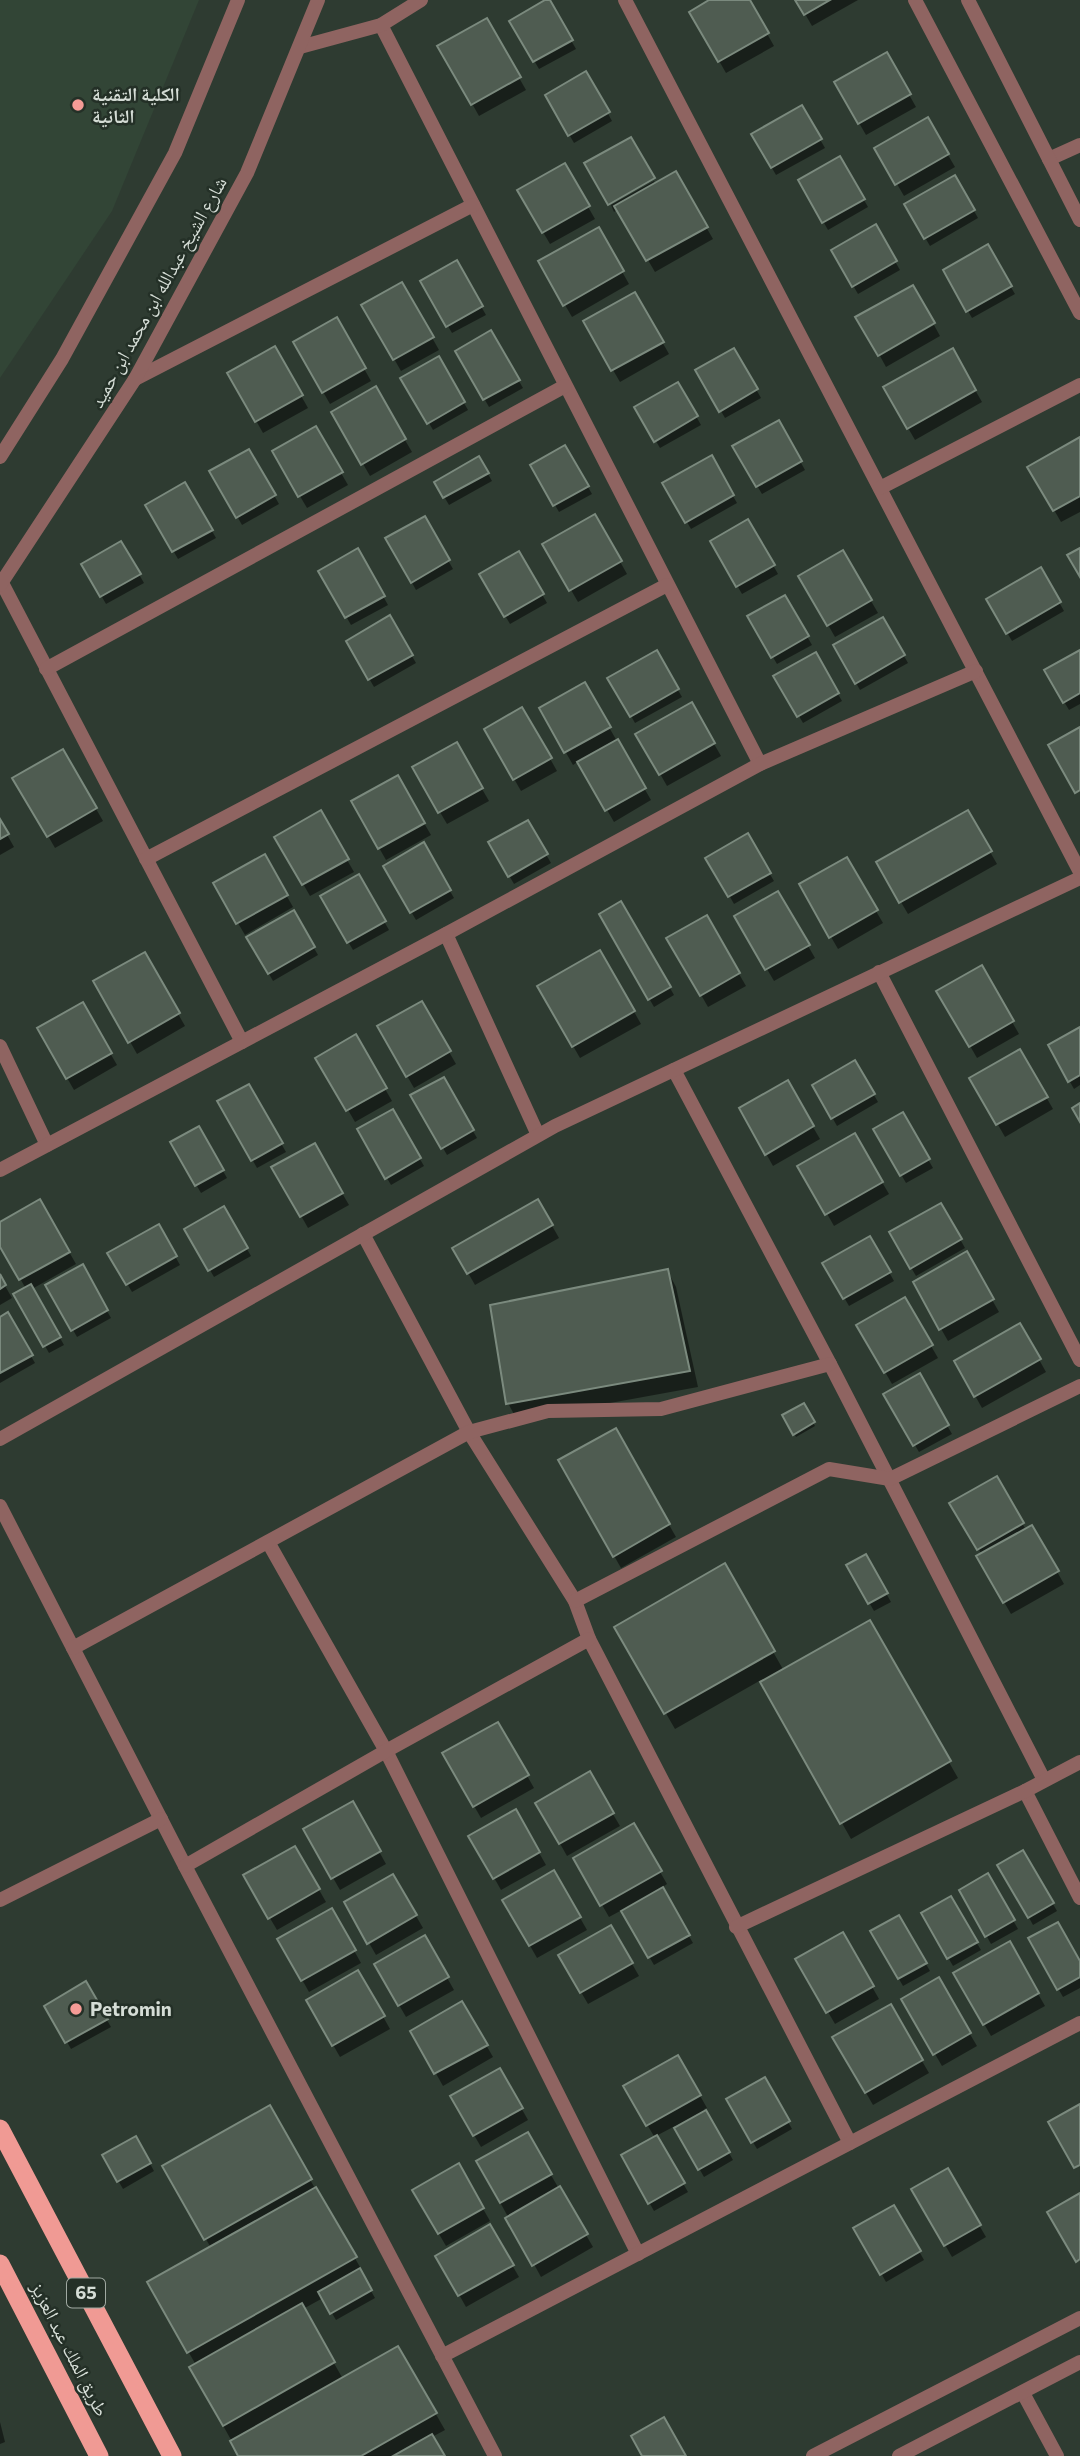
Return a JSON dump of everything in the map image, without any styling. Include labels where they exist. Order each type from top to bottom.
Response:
[{"type":"highway","name":"طريق الملك عبد العزيز","points":[[0,2129],[172,2456]]},
{"type":"highway","name":"طريق الملك عبد العزيز","points":[[2,2274],[99,2456]]},
{"type":"street","points":[[0,457],[62,359],[175,153],[238,0]]},
{"type":"street","name":"شارع الشيخ عبدالله ابن محمد ابن حميد","points":[[1,584],[135,379],[247,173],[318,0]]},
{"type":"street","points":[[300,47],[381,25],[421,0]]},
{"type":"street","points":[[625,0],[1080,872]]},
{"type":"street","points":[[915,0],[1080,313]]},
{"type":"street","points":[[968,0],[1080,220]]},
{"type":"street","points":[[381,25],[760,764]]},
{"type":"street","points":[[1049,159],[1080,145]]},
{"type":"street","points":[[135,379],[473,205]]},
{"type":"street","points":[[880,488],[1080,385]]},
{"type":"street","points":[[46,669],[565,387]]},
{"type":"street","points":[[1,584],[242,1042]]},
{"type":"street","points":[[146,859],[667,585]]},
{"type":"street","points":[[0,1170],[760,764],[976,671]]},
{"type":"street","points":[[0,1439],[538,1135],[1080,878]]},
{"type":"street","points":[[446,934],[538,1135]]},
{"type":"street","points":[[879,972],[1080,1360]]},
{"type":"street","points":[[0,1046],[47,1145]]},
{"type":"street","points":[[674,1070],[890,1479],[1044,1780]]},
{"type":"street","points":[[363,1234],[469,1432],[575,1601],[589,1639],[850,2143]]},
{"type":"street","points":[[73,1648],[469,1432],[548,1411],[661,1409],[830,1364]]},
{"type":"street","points":[[575,1601],[829,1469],[890,1479],[1080,1387]]},
{"type":"street","points":[[0,1506],[185,1866],[495,2456]]},
{"type":"street","points":[[268,1542],[386,1751],[638,2254]]},
{"type":"street","points":[[185,1866],[589,1639]]},
{"type":"street","points":[[736,1927],[1025,1791],[1080,1762]]},
{"type":"street","points":[[1025,1791],[1080,1898]]},
{"type":"street","points":[[0,1900],[161,1819]]},
{"type":"street","points":[[442,2356],[1080,2023]]},
{"type":"street","points":[[813,2456],[1080,2318]]},
{"type":"street","points":[[898,2456],[1080,2362]]},
{"type":"street","points":[[1023,2393],[1057,2456]]},
{"type":"shaded area","name":"الكلية التقنية الثانية","points":[[0,0],[199,0],[112,211],[0,378]]},
{"type":"building","points":[[545,0],[550,0],[573,40],[533,62],[509,21]]},
{"type":"building","points":[[709,0],[750,0],[769,33],[718,62],[689,12]]},
{"type":"building","points":[[795,0],[830,0],[804,15]]},
{"type":"building","points":[[487,18],[521,77],[471,105],[437,46]]},
{"type":"building","points":[[887,52],[911,94],[858,124],[834,82]]},
{"type":"building","points":[[586,71],[610,112],[568,136],[545,95]]},
{"type":"building","points":[[802,105],[822,139],[771,168],[751,134]]},
{"type":"building","points":[[928,117],[949,154],[895,185],[874,148]]},
{"type":"building","points":[[631,137],[655,178],[608,205],[584,163]]},
{"type":"building","points":[[840,156],[865,199],[822,223],[798,180]]},
{"type":"building","points":[[565,163],[590,206],[542,233],[517,190]]},
{"type":"building","points":[[676,171],[708,227],[646,261],[614,206]]},
{"type":"building","points":[[955,175],[975,210],[924,239],[904,204]]},
{"type":"building","points":[[876,224],[897,261],[852,287],[831,250]]},
{"type":"building","points":[[599,227],[624,271],[563,306],[538,261]]},
{"type":"building","points":[[988,244],[1012,286],[966,312],[943,270]]},
{"type":"building","points":[[457,260],[483,306],[446,327],[420,281]]},
{"type":"building","points":[[402,282],[434,337],[393,360],[361,305]]},
{"type":"building","points":[[913,285],[935,323],[878,356],[855,317]]},
{"type":"building","points":[[635,292],[664,342],[611,371],[583,321]]},
{"type":"building","points":[[337,317],[366,368],[322,393],[293,342]]},
{"type":"building","points":[[491,330],[520,380],[483,400],[455,351]]},
{"type":"building","points":[[275,346],[303,395],[255,422],[227,373]]},
{"type":"building","points":[[734,348],[758,389],[719,412],[695,370]]},
{"type":"building","points":[[953,348],[976,390],[907,429],[883,387]]},
{"type":"building","points":[[439,356],[465,402],[427,424],[400,378]]},
{"type":"building","points":[[678,382],[698,416],[654,442],[634,407]]},
{"type":"building","points":[[376,386],[406,439],[361,465],[331,412]]},
{"type":"building","points":[[779,420],[802,461],[756,487],[732,446]]},
{"type":"building","points":[[316,426],[343,472],[298,497],[272,451]]},
{"type":"building","points":[[1080,437],[1080,496],[1053,511],[1027,467]]},
{"type":"building","points":[[565,445],[589,486],[553,506],[530,465]]},
{"type":"building","points":[[249,449],[276,495],[236,518],[209,471]]},
{"type":"building","points":[[712,455],[734,495],[685,523],[662,483]]},
{"type":"building","points":[[479,456],[489,473],[443,498],[434,482]]},
{"type":"building","points":[[185,482],[213,530],[172,552],[145,505]]},
{"type":"building","points":[[595,514],[622,561],[569,591],[542,544]]},
{"type":"building","points":[[425,516],[450,560],[411,583],[385,538]]},
{"type":"building","points":[[748,519],[775,565],[736,587],[710,541]]},
{"type":"building","points":[[121,541],[141,574],[100,597],[81,564]]},
{"type":"building","points":[[358,548],[385,596],[345,618],[318,571]]},
{"type":"building","points":[[1080,548],[1080,577],[1067,555]]},
{"type":"building","points":[[843,550],[872,600],[827,626],[798,576]]},
{"type":"building","points":[[519,551],[544,594],[504,617],[479,574]]},
{"type":"building","points":[[1041,567],[1061,602],[1006,634],[986,599]]},
{"type":"building","points":[[785,595],[809,636],[771,658],[747,616]]},
{"type":"building","points":[[390,615],[413,655],[368,680],[346,641]]},
{"type":"building","points":[[883,617],[905,655],[855,684],[833,645]]},
{"type":"building","points":[[657,650],[679,689],[630,717],[607,678]]},
{"type":"building","points":[[1080,650],[1080,693],[1063,703],[1044,670]]},
{"type":"building","points":[[816,652],[839,693],[797,717],[773,676]]},
{"type":"building","points":[[585,682],[611,727],[564,753],[539,708]]},
{"type":"building","points":[[692,702],[715,743],[659,775],[635,734]]},
{"type":"building","points":[[522,707],[552,758],[513,780],[484,729]]},
{"type":"building","points":[[1080,727],[1080,790],[1075,793],[1048,745]]},
{"type":"building","points":[[618,739],[646,788],[605,811],[577,762]]},
{"type":"building","points":[[457,742],[483,788],[438,813],[412,767]]},
{"type":"building","points":[[63,749],[97,808],[47,837],[12,778]]},
{"type":"building","points":[[398,775],[425,823],[378,849],[351,801]]},
{"type":"building","points":[[321,810],[349,859],[302,885],[274,837]]},
{"type":"building","points":[[968,810],[992,851],[899,903],[876,862]]},
{"type":"building","points":[[0,819],[9,834],[0,839]]},
{"type":"building","points":[[528,820],[548,854],[508,877],[488,842]]},
{"type":"building","points":[[748,833],[771,873],[728,897],[705,858]]},
{"type":"building","points":[[424,842],[451,890],[410,913],[383,866]]},
{"type":"building","points":[[265,854],[288,895],[236,924],[213,883]]},
{"type":"building","points":[[847,857],[878,910],[829,938],[799,884]]},
{"type":"building","points":[[359,874],[386,921],[347,943],[320,896]]},
{"type":"building","points":[[778,891],[810,945],[765,970],[734,916]]},
{"type":"building","points":[[621,901],[671,987],[648,1000],[599,914]]},
{"type":"building","points":[[294,910],[315,947],[268,974],[246,937]]},
{"type":"building","points":[[707,915],[740,973],[700,996],[666,938]]},
{"type":"building","points":[[600,950],[635,1011],[572,1047],[537,986]]},
{"type":"building","points":[[145,952],[180,1013],[128,1043],[93,981]]},
{"type":"building","points":[[982,965],[1014,1021],[969,1047],[936,991]]},
{"type":"building","points":[[422,1001],[451,1051],[406,1077],[377,1026]]},
{"type":"building","points":[[83,1002],[112,1053],[66,1079],[37,1028]]},
{"type":"building","points":[[1080,1027],[1080,1075],[1068,1082],[1048,1045]]},
{"type":"building","points":[[356,1034],[387,1088],[346,1111],[315,1058]]},
{"type":"building","points":[[1020,1049],[1048,1097],[996,1125],[969,1078]]},
{"type":"building","points":[[855,1060],[875,1094],[831,1119],[812,1085]]},
{"type":"building","points":[[444,1077],[474,1130],[441,1149],[410,1095]]},
{"type":"building","points":[[788,1080],[814,1126],[765,1155],[739,1108]]},
{"type":"building","points":[[249,1084],[283,1143],[251,1161],[217,1101]]},
{"type":"building","points":[[1080,1103],[1080,1122],[1072,1108]]},
{"type":"building","points":[[393,1109],[421,1158],[385,1179],[357,1129]]},
{"type":"building","points":[[903,1112],[930,1159],[900,1176],[873,1129]]},
{"type":"building","points":[[199,1126],[224,1170],[195,1186],[170,1142]]},
{"type":"building","points":[[855,1133],[883,1182],[825,1215],[797,1166]]},
{"type":"building","points":[[315,1143],[343,1193],[300,1217],[271,1167]]},
{"type":"building","points":[[40,1199],[70,1252],[19,1280],[0,1247],[0,1222]]},
{"type":"building","points":[[538,1199],[553,1225],[467,1274],[452,1248]]},
{"type":"building","points":[[941,1203],[962,1239],[910,1269],[889,1232]]},
{"type":"building","points":[[224,1206],[248,1248],[208,1271],[184,1229]]},
{"type":"building","points":[[159,1224],[177,1256],[126,1285],[107,1253]]},
{"type":"building","points":[[870,1236],[891,1272],[843,1299],[822,1263]]},
{"type":"building","points":[[967,1251],[994,1299],[939,1330],[913,1282]]},
{"type":"building","points":[[83,1264],[108,1310],[71,1331],[45,1285]]},
{"type":"building","points":[[668,1269],[690,1371],[506,1404],[490,1305]]},
{"type":"building","points":[[0,1274],[6,1285],[0,1289]]},
{"type":"building","points":[[31,1284],[61,1337],[43,1347],[13,1294]]},
{"type":"building","points":[[905,1297],[933,1345],[884,1373],[856,1325]]},
{"type":"building","points":[[8,1312],[33,1355],[0,1373],[0,1317]]},
{"type":"building","points":[[1020,1323],[1041,1359],[974,1397],[954,1361]]},
{"type":"building","points":[[920,1373],[949,1425],[913,1446],[883,1394]]},
{"type":"building","points":[[804,1403],[815,1422],[793,1435],[782,1415]]},
{"type":"building","points":[[616,1428],[670,1524],[613,1557],[558,1460]]},
{"type":"building","points":[[997,1476],[1024,1523],[977,1550],[949,1503]]},
{"type":"building","points":[[1032,1525],[1059,1571],[1003,1603],[976,1556]]},
{"type":"building","points":[[866,1554],[888,1593],[868,1604],[846,1565]]},
{"type":"building","points":[[725,1563],[775,1651],[664,1714],[614,1627]]},
{"type":"building","points":[[870,1620],[951,1761],[840,1824],[760,1682]]},
{"type":"building","points":[[498,1722],[529,1775],[473,1807],[442,1753]]},
{"type":"building","points":[[590,1771],[614,1813],[559,1844],[535,1803]]},
{"type":"building","points":[[353,1801],[381,1851],[331,1879],[303,1829]]},
{"type":"building","points":[[516,1809],[540,1852],[493,1879],[468,1836]]},
{"type":"building","points":[[634,1823],[662,1871],[600,1906],[573,1858]]},
{"type":"building","points":[[295,1846],[320,1889],[268,1919],[243,1875]]},
{"type":"building","points":[[1023,1850],[1054,1903],[1028,1918],[997,1865]]},
{"type":"building","points":[[554,1870],[581,1917],[529,1946],[502,1900]]},
{"type":"building","points":[[988,1873],[1015,1920],[985,1937],[959,1890]]},
{"type":"building","points":[[393,1874],[417,1915],[367,1944],[344,1902]]},
{"type":"building","points":[[663,1887],[690,1935],[648,1958],[621,1911]]},
{"type":"building","points":[[951,1896],[978,1942],[947,1959],[921,1913]]},
{"type":"building","points":[[332,1908],[356,1950],[301,1981],[277,1939]]},
{"type":"building","points":[[899,1915],[927,1963],[898,1979],[870,1931]]},
{"type":"building","points":[[1058,1922],[1080,1961],[1080,1977],[1057,1990],[1028,1938]]},
{"type":"building","points":[[611,1925],[633,1963],[580,1993],[558,1955]]},
{"type":"building","points":[[843,1932],[874,1986],[826,2013],[795,1959]]},
{"type":"building","points":[[425,1935],[449,1977],[398,2006],[374,1964]]},
{"type":"building","points":[[1010,1941],[1039,1993],[983,2025],[953,1973]]},
{"type":"building","points":[[358,1970],[385,2016],[332,2046],[306,2000]]},
{"type":"building","points":[[939,1977],[971,2033],[933,2055],[901,1999]]},
{"type":"building","points":[[86,1981],[108,2019],[65,2043],[44,2006]]},
{"type":"building","points":[[462,2001],[488,2045],[434,2074],[410,2031]]},
{"type":"building","points":[[891,2004],[923,2060],[865,2093],[832,2037]]},
{"type":"building","points":[[678,2055],[701,2095],[646,2126],[623,2086]]},
{"type":"building","points":[[500,2068],[523,2108],[473,2136],[450,2096]]},
{"type":"building","points":[[765,2077],[790,2121],[751,2143],[726,2099]]},
{"type":"building","points":[[1080,2104],[1080,2165],[1074,2168],[1048,2122]]},
{"type":"building","points":[[270,2105],[312,2179],[204,2240],[162,2166]]},
{"type":"building","points":[[706,2110],[730,2152],[698,2170],[674,2128]]},
{"type":"building","points":[[528,2132],[552,2174],[500,2203],[476,2161]]},
{"type":"building","points":[[657,2135],[685,2183],[648,2204],[621,2155]]},
{"type":"building","points":[[136,2136],[151,2163],[117,2182],[102,2155]]},
{"type":"building","points":[[459,2163],[484,2208],[438,2234],[412,2190]]},
{"type":"building","points":[[948,2168],[981,2225],[944,2246],[911,2189]]},
{"type":"building","points":[[560,2186],[588,2234],[532,2266],[505,2218]]},
{"type":"building","points":[[316,2187],[357,2257],[187,2353],[147,2282]]},
{"type":"building","points":[[1080,2193],[1080,2259],[1076,2262],[1047,2212]]},
{"type":"building","points":[[894,2205],[921,2251],[880,2275],[853,2228]]},
{"type":"building","points":[[490,2224],[514,2265],[458,2296],[435,2256]]},
{"type":"building","points":[[360,2268],[372,2290],[330,2314],[318,2292]]},
{"type":"building","points":[[302,2303],[335,2362],[223,2426],[189,2367]]},
{"type":"building","points":[[398,2346],[437,2413],[361,2456],[238,2456],[230,2441]]},
{"type":"building","points":[[664,2417],[686,2456],[642,2456],[631,2436]]},
{"type":"building","points":[[432,2434],[445,2456],[393,2456]]},
{"type":"place","name":"الكلية التقنية الثانية","points":[[78,105]]},
{"type":"place","name":"Petromin","points":[[76,2009]]}]
